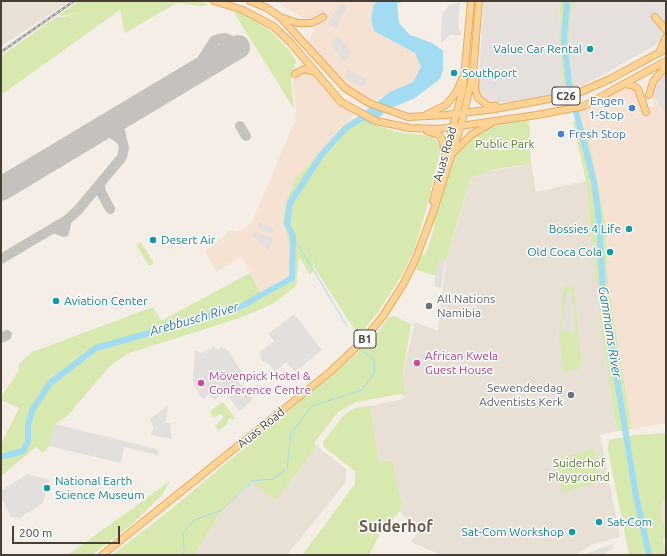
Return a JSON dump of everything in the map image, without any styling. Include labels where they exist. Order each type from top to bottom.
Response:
[{"type":"main road","name":"C26","points":[[214,1],[243,10],[267,22],[290,42],[336,96],[358,112],[376,121],[400,127],[424,130],[584,106],[666,61]]},
{"type":"main road","name":"C26","points":[[250,1],[267,8],[280,17],[341,84],[369,103],[408,117],[465,113],[576,94],[602,83],[666,49]]},
{"type":"main road","points":[[420,117],[446,105],[456,93],[467,61],[471,1]]},
{"type":"main road","name":"B1","points":[[461,125],[473,74],[479,1]]},
{"type":"main road","points":[[280,17],[305,23],[315,23],[323,17]]},
{"type":"main road","points":[[655,17],[666,30]]},
{"type":"main road","points":[[477,31],[476,94],[481,102],[488,106],[507,106]]},
{"type":"main road","points":[[659,53],[666,37]]},
{"type":"main road","name":"Auas Road","points":[[102,555],[202,473],[249,438],[330,372],[359,346],[371,332],[404,282],[416,258],[430,218],[448,155],[453,126],[464,89],[467,61]]},
{"type":"main road","points":[[649,95],[653,82],[666,66]]},
{"type":"main road","points":[[295,74],[304,69],[317,74]]},
{"type":"main road","points":[[658,75],[666,70]]},
{"type":"main road","points":[[625,84],[632,85],[638,89],[646,112]]},
{"type":"main road","points":[[424,130],[439,136],[443,141],[448,155],[471,134],[486,125],[502,119]]},
{"type":"main road","name":"Auas Road","points":[[448,155],[461,125]]},
{"type":"shaded area","points":[[1,1],[70,1],[1,46]]},
{"type":"shaded area","points":[[275,1],[378,1],[374,4],[371,20],[374,31],[415,53],[421,67],[413,82],[369,103],[357,97],[307,46],[316,25],[332,7],[314,21],[301,17]]},
{"type":"shaded area","points":[[484,1],[560,1],[559,41],[564,94],[508,102],[489,102],[478,93]]},
{"type":"shaded area","points":[[573,1],[666,1],[666,39],[574,91],[568,46]]},
{"type":"shaded area","points":[[639,1],[643,1],[655,21],[652,23]]},
{"type":"shaded area","points":[[460,2],[458,26],[461,35],[450,35],[441,43],[442,14],[449,5]]},
{"type":"shaded area","points":[[342,5],[346,7],[336,28],[328,24],[336,10]]},
{"type":"shaded area","points":[[338,36],[351,52],[346,63],[331,43]]},
{"type":"shaded area","points":[[299,70],[317,74],[331,91],[358,112],[345,124],[297,177],[283,220],[291,251],[291,278],[261,294],[242,256],[216,272],[205,251],[230,231],[238,232],[252,222],[295,120],[296,109],[293,82],[295,74]]},
{"type":"shaded area","points":[[348,70],[367,79],[363,87],[344,78]]},
{"type":"shaded area","points":[[666,72],[666,423],[632,429],[608,283],[606,226],[590,145],[579,112],[629,85],[635,88],[642,108],[653,106],[652,88],[658,77]]},
{"type":"shaded area","points":[[666,75],[666,82],[663,84],[666,94],[665,112],[659,105],[654,92],[660,79]]},
{"type":"shaded area","points":[[531,164],[536,192],[586,181],[602,337],[617,431],[600,435],[620,537],[593,544],[574,555],[441,555],[411,542],[418,532],[400,511],[402,505],[392,460],[379,462],[370,406],[403,399],[405,396],[403,373],[415,322],[438,331],[446,261],[470,180],[480,173]]},
{"type":"shaded area","points":[[259,222],[274,229],[272,234],[257,227]]},
{"type":"shaded area","points":[[255,231],[273,239],[269,250],[252,236]]},
{"type":"shaded area","points":[[439,259],[445,261],[441,288],[436,287],[434,283]]},
{"type":"shaded area","points":[[566,294],[572,294],[575,332],[562,331]]},
{"type":"shaded area","points":[[294,314],[322,350],[295,372],[286,362],[275,372],[267,362],[264,362],[261,359],[260,352],[274,341],[268,334]]},
{"type":"shaded area","points":[[215,346],[215,349],[219,350],[220,347],[226,348],[242,372],[234,379],[236,382],[238,381],[253,399],[240,411],[224,392],[214,400],[209,394],[202,399],[193,383],[195,350],[201,353]]},
{"type":"shaded area","points":[[167,406],[168,409],[165,423],[170,423],[172,439],[151,435],[153,427],[150,419]]},
{"type":"shaded area","points":[[55,424],[158,450],[158,455],[124,447],[121,463],[49,446]]},
{"type":"shaded area","points":[[317,446],[346,469],[346,482],[287,555],[194,555],[222,510],[252,481],[275,501]]},
{"type":"shaded area","points":[[28,474],[49,480],[43,503],[20,518],[11,517],[1,497],[1,490]]},
{"type":"shaded area","points":[[666,497],[666,530],[661,515],[662,505]]},
{"type":"shaded area","points":[[613,544],[614,547],[604,555],[583,555]]},
{"type":"green space","points":[[78,1],[198,1],[209,5],[201,6],[177,3],[125,33],[120,10],[1,95],[1,56],[56,17],[64,17],[78,13],[63,16],[59,15]]},
{"type":"green space","points":[[560,1],[573,1],[568,46],[574,91],[564,92],[559,41]]},
{"type":"green space","points":[[238,12],[256,20],[267,28],[290,51],[296,61],[291,79],[294,109],[234,13]]},
{"type":"green space","name":"Public Park","points":[[529,115],[531,164],[496,169],[474,176],[470,180],[446,261],[439,259],[436,276],[411,268],[416,258],[425,254],[427,250],[434,229],[434,210],[450,157],[471,137],[502,119]]},
{"type":"green space","points":[[357,117],[395,132],[432,136],[439,143],[440,152],[425,214],[414,250],[402,275],[378,312],[359,336],[315,269],[313,260],[313,271],[310,275],[299,257],[296,286],[273,304],[237,319],[129,353],[110,366],[67,416],[55,424],[49,446],[43,453],[36,447],[1,476],[1,444],[19,408],[1,400],[1,397],[19,370],[19,364],[32,352],[153,307],[161,321],[250,273],[261,294],[291,278],[291,251],[283,220],[286,202],[297,177],[345,124]]},
{"type":"green space","points":[[581,119],[590,145],[606,226],[608,283],[632,429],[617,431],[602,337],[586,181],[573,122]]},
{"type":"green space","points":[[141,242],[154,263],[149,266],[136,245]]},
{"type":"green space","points":[[564,286],[574,288],[581,362],[579,369],[564,372],[559,336]]},
{"type":"green space","points":[[394,316],[411,324],[403,373],[405,396],[400,394],[356,402],[338,412],[314,443],[317,446],[275,501],[251,481],[222,510],[194,555],[112,555],[169,511],[361,350],[375,337],[389,317]]},
{"type":"green space","points":[[223,402],[235,418],[232,420],[230,418],[227,421],[228,423],[219,431],[215,426],[224,417],[221,414],[213,417],[210,411]]},
{"type":"green space","points":[[370,406],[379,462],[392,460],[402,505],[400,511],[381,532],[369,555],[302,555],[355,484],[355,471],[324,447],[323,442],[344,415],[355,408]]},
{"type":"green space","points":[[666,433],[666,497],[662,505],[661,515],[666,530],[666,538],[663,539],[666,555],[629,555],[608,450],[609,440],[634,435]]},
{"type":"green space","name":"Suiderhof Playground","points":[[592,449],[594,450],[602,478],[601,481],[563,493],[557,462],[559,459]]},
{"type":"green space","points":[[170,481],[162,495],[130,526],[92,555],[68,555]]},
{"type":"water","points":[[378,1],[404,1],[397,4],[399,23],[410,35],[432,43],[443,51],[443,69],[440,79],[415,98],[389,109],[371,124],[357,117],[390,92],[413,82],[421,67],[415,53],[374,31],[371,20],[374,4]]},
{"type":"waterway","name":"Gammams River","points":[[567,1],[564,40],[570,92]]},
{"type":"waterway","name":"Gammams River","points":[[575,108],[594,182],[599,219],[603,294],[636,496],[649,555]]},
{"type":"waterway","name":"Arebbusch River","points":[[1,457],[23,451],[28,441],[28,424],[33,409],[50,383],[96,348],[238,308],[292,278],[293,236],[287,224],[290,203],[322,154],[346,128],[367,115]]},
{"type":"waterway","points":[[293,236],[347,326]]},
{"type":"waterway","points":[[183,555],[183,534],[194,520],[222,510],[252,481],[273,479],[287,469],[291,433],[312,406],[362,390],[375,372],[374,360],[361,350]]},
{"type":"taxiway","points":[[193,74],[214,41],[225,38],[230,40],[234,50]]},
{"type":"taxiway","points":[[1,259],[67,220],[78,210],[122,157],[124,148],[119,127],[122,119],[127,114]]},
{"type":"taxiway","points":[[240,126],[246,136]]},
{"type":"taxiway","points":[[98,132],[110,132],[121,140]]},
{"type":"taxiway","points":[[100,185],[100,190],[110,209]]},
{"type":"taxiway","points":[[53,228],[64,232],[67,220]]},
{"type":"taxiway","points":[[1,338],[7,335]]},
{"type":"runway","points":[[1,189],[238,47]]},
{"type":"railway","points":[[1,52],[74,1]]},
{"type":"place","name":"Value Car Rental","points":[[590,49]]},
{"type":"place","name":"Southport","points":[[454,73]]},
{"type":"place","name":"Engen 1-Stop","points":[[632,108]]},
{"type":"place","name":"Fresh Stop","points":[[561,134]]},
{"type":"place","name":"Bossies 4 Life","points":[[629,229]]},
{"type":"place","name":"Desert Air","points":[[153,240]]},
{"type":"place","name":"Old Coca Cola","points":[[610,252]]},
{"type":"place","name":"Aviation Center","points":[[56,301]]},
{"type":"place","name":"All Nations Namibia","points":[[429,306]]},
{"type":"place","name":"African Kwela Guest House","points":[[417,363]]},
{"type":"place","name":"Mövenpick Hotel & Conference Centre","points":[[201,383]]},
{"type":"place","name":"Sewendeedag Adventists Kerk","points":[[571,395]]},
{"type":"place","name":"National Earth Science Museum","points":[[47,488]]},
{"type":"place","name":"Sat-Com","points":[[599,522]]},
{"type":"place","name":"Sat-Com Workshop","points":[[572,532]]},
{"type":"district","name":"Suiderhof","points":[[396,527]]}]
